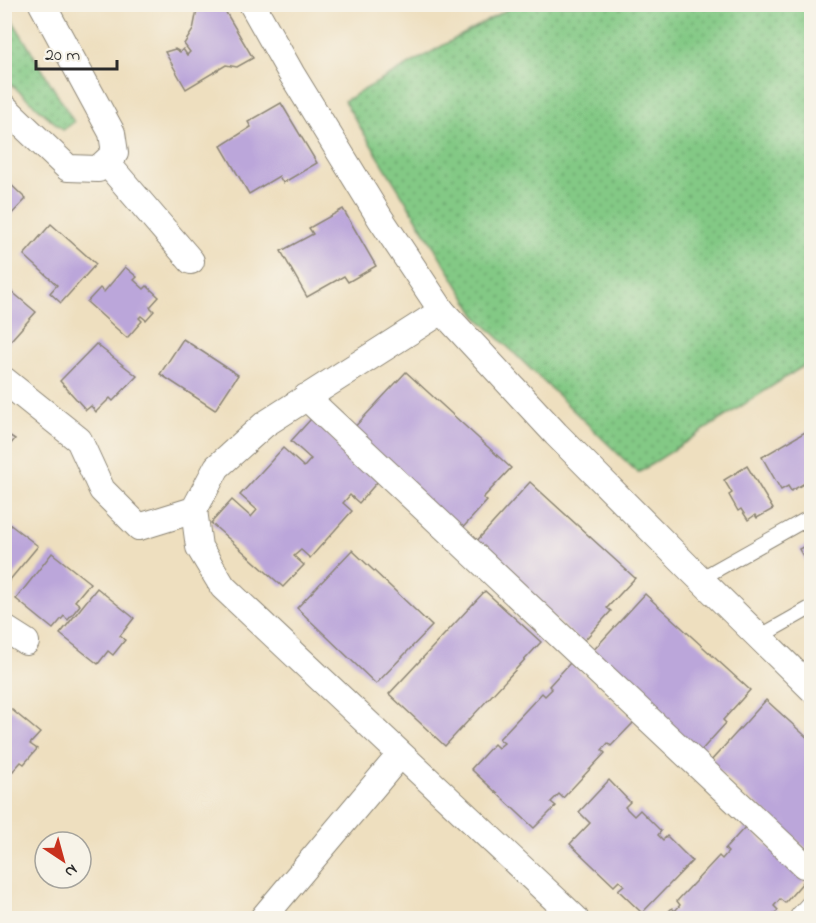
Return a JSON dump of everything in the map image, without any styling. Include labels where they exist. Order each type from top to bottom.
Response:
[{"type":"street","points":[[4,107],[68,168],[98,169],[115,153],[112,133],[42,4]]},
{"type":"street","points":[[252,4],[291,74],[374,208],[442,311],[556,434],[812,689]]},
{"type":"street","points":[[106,162],[191,261]]},
{"type":"street","points":[[442,311],[265,424],[217,467],[195,510],[199,547],[223,587],[575,918]]},
{"type":"street","points":[[4,380],[79,440],[102,490],[139,527],[195,510]]},
{"type":"street","points":[[306,397],[804,865]]},
{"type":"street","points":[[4,628],[26,642]]},
{"type":"street","points":[[263,918],[400,755]]},
{"type":"street","points":[[803,918],[812,908]]},
{"type":"lane","points":[[700,579],[812,516]]},
{"type":"lane","points":[[759,637],[812,607]]},
{"type":"green space","points":[[515,5],[811,5],[811,361],[638,473],[478,318],[344,101]]},
{"type":"green space","points":[[5,8],[74,122],[63,130],[5,79]]},
{"type":"building","points":[[205,4],[221,4],[253,58],[237,67],[226,65],[186,89],[165,52],[175,49],[180,52],[183,49],[187,55],[190,52],[184,44],[193,30],[197,10]]},
{"type":"building","points":[[281,103],[317,163],[283,183],[279,176],[249,194],[221,146],[251,127],[248,122]]},
{"type":"building","points":[[4,178],[26,199],[4,222]]},
{"type":"building","points":[[343,209],[376,266],[348,282],[344,276],[307,297],[281,251],[313,234],[309,228]]},
{"type":"building","points":[[51,224],[96,264],[61,303],[50,293],[57,285],[24,255]]},
{"type":"building","points":[[125,267],[137,277],[134,280],[144,289],[147,286],[159,297],[150,307],[154,311],[146,320],[141,316],[139,318],[142,321],[127,338],[87,302],[100,288],[104,292]]},
{"type":"building","points":[[4,285],[36,312],[4,348]]},
{"type":"building","points":[[183,339],[238,375],[215,410],[160,374]]},
{"type":"building","points":[[96,344],[137,376],[113,401],[110,398],[96,412],[91,406],[86,410],[60,381]]},
{"type":"building","points":[[406,372],[511,468],[483,498],[487,501],[459,532],[349,433]]},
{"type":"building","points":[[311,419],[379,480],[359,503],[350,495],[343,503],[352,511],[310,558],[301,550],[294,556],[304,565],[283,587],[211,523],[232,500],[251,517],[257,510],[240,495],[283,448],[304,467],[311,459],[291,441]]},
{"type":"building","points":[[812,428],[812,479],[791,491],[788,486],[781,490],[762,457]]},
{"type":"building","points":[[4,432],[15,439],[4,452]]},
{"type":"building","points":[[747,466],[773,509],[748,520],[741,509],[738,511],[729,495],[732,493],[724,480]]},
{"type":"building","points":[[530,482],[635,578],[607,608],[611,611],[582,643],[474,544]]},
{"type":"building","points":[[4,520],[38,546],[4,587]]},
{"type":"building","points":[[812,542],[812,573],[799,549]]},
{"type":"building","points":[[352,550],[432,626],[376,684],[297,608]]},
{"type":"building","points":[[52,553],[90,583],[75,601],[80,605],[68,620],[64,616],[53,629],[16,599]]},
{"type":"building","points":[[97,588],[134,618],[120,636],[125,640],[113,655],[108,651],[98,664],[60,634]]},
{"type":"building","points":[[485,591],[541,642],[445,746],[389,694]]},
{"type":"building","points":[[645,594],[750,690],[723,720],[726,723],[698,754],[589,655]]},
{"type":"building","points":[[570,663],[634,722],[611,746],[608,743],[602,750],[605,753],[563,798],[559,794],[551,802],[556,806],[534,828],[471,769],[494,744],[498,748],[504,743],[499,739],[542,693],[545,696],[552,689],[549,686]]},
{"type":"building","points":[[766,700],[812,742],[812,854],[710,762]]},
{"type":"building","points":[[11,709],[40,733],[30,744],[37,749],[24,764],[21,762],[4,781],[4,717]]},
{"type":"building","points":[[609,780],[630,802],[625,807],[634,816],[640,810],[661,831],[658,835],[663,840],[667,836],[692,861],[642,913],[618,890],[624,885],[619,881],[614,886],[570,844],[590,823],[579,812]]},
{"type":"building","points":[[746,826],[805,880],[785,903],[780,899],[774,906],[778,910],[770,918],[662,918],[672,908],[675,911],[680,905],[677,901],[719,856],[722,859],[728,852],[725,849]]}]
